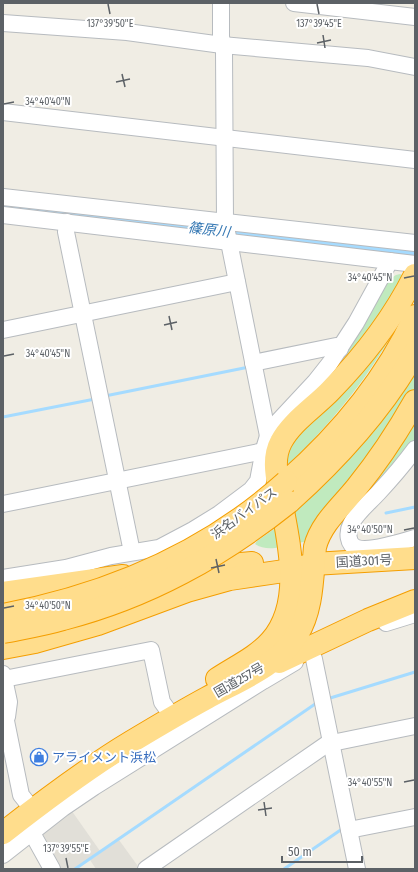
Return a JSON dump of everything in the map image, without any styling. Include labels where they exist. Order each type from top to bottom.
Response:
[{"type":"highway","name":"国道257号","points":[[3,833],[29,820],[69,784],[130,742],[213,681],[258,652],[276,635],[287,612],[290,595],[291,565],[276,472],[277,452],[281,442],[292,426],[331,390],[366,350],[393,312],[413,262]]},
{"type":"highway","name":"浜名バイパス","points":[[3,632],[63,620],[124,600],[153,588],[205,561],[237,541],[287,492],[363,399],[398,348],[415,316]]},
{"type":"highway","name":"浜名バイパス","points":[[3,615],[88,595],[146,572],[174,559],[228,527],[253,509],[317,476],[357,434],[395,383],[415,352]]},
{"type":"highway","name":"国道257号","points":[[130,742],[205,699],[256,673],[283,652],[302,627],[308,607],[317,538],[322,529],[375,463],[415,401]]},
{"type":"highway","name":"国道301号","points":[[291,565],[415,558]]},
{"type":"highway","points":[[213,681],[262,657],[274,648],[283,638],[291,627],[296,614],[300,596],[300,573],[305,568],[313,564]]},
{"type":"highway","points":[[3,593],[142,573],[211,566],[291,565]]},
{"type":"highway","points":[[3,648],[35,642],[98,624],[208,584],[291,565]]},
{"type":"highway","points":[[256,673],[310,651],[368,620],[415,601]]},
{"type":"street","points":[[221,3],[221,37],[224,51],[224,137],[227,232],[253,363],[266,443]]},
{"type":"street","points":[[294,3],[415,17]]},
{"type":"street","points":[[3,23],[127,32],[222,45],[368,58],[415,67]]},
{"type":"street","points":[[3,112],[415,160]]},
{"type":"street","points":[[3,197],[153,214],[227,232],[390,261],[413,262]]},
{"type":"street","points":[[3,215],[211,239],[227,232],[415,243]]},
{"type":"street","points":[[67,222],[66,232],[82,314],[132,552]]},
{"type":"street","points":[[3,578],[66,568],[111,556],[152,550],[165,546],[219,514],[244,496],[256,486],[266,443],[278,421],[315,382],[340,349],[390,261]]},
{"type":"street","points":[[3,330],[237,282]]},
{"type":"street","points":[[253,363],[336,346],[340,349]]},
{"type":"street","points":[[3,504],[117,481],[266,443]]},
{"type":"street","points":[[415,449],[380,492],[355,519],[350,526],[349,540],[352,545],[358,548],[383,546],[415,538]]},
{"type":"street","points":[[3,855],[29,820],[63,808],[310,651],[415,614]]},
{"type":"street","points":[[5,720],[9,702],[4,676],[151,650],[162,702],[170,713]]},
{"type":"street","points":[[310,651],[314,659],[357,869]]},
{"type":"street","points":[[3,706],[8,752],[29,820],[52,869]]},
{"type":"street","points":[[146,869],[327,744],[415,726]]},
{"type":"street","points":[[349,830],[415,817]]},
{"type":"shaded area","points":[[69,807],[100,851],[74,869],[57,869],[36,832]]},
{"type":"shaded area","points":[[119,840],[140,869],[96,869],[90,860]]},
{"type":"green space","points":[[400,274],[404,276],[366,342],[314,391],[385,282]]},
{"type":"green space","points":[[402,317],[378,358],[352,394],[307,446],[290,463],[286,464],[287,445]]},
{"type":"green space","points":[[415,373],[415,389],[404,409],[306,540],[304,542],[297,543],[293,514],[327,482],[359,448],[388,412]]},
{"type":"green space","points":[[415,412],[415,441],[342,525],[337,525]]},
{"type":"green space","points":[[277,527],[280,547],[267,548],[255,544],[257,541]]},
{"type":"waterway","name":"篠原川","points":[[3,206],[415,253]]},
{"type":"waterway","points":[[105,396],[249,367]]},
{"type":"waterway","points":[[3,417],[95,399]]},
{"type":"waterway","points":[[386,513],[415,507]]},
{"type":"waterway","points":[[327,699],[415,672]]},
{"type":"waterway","points":[[75,869],[318,702]]},
{"type":"waterway","points":[[284,869],[342,829]]},
{"type":"place","name":"アライメント浜松","points":[[39,757]]}]
